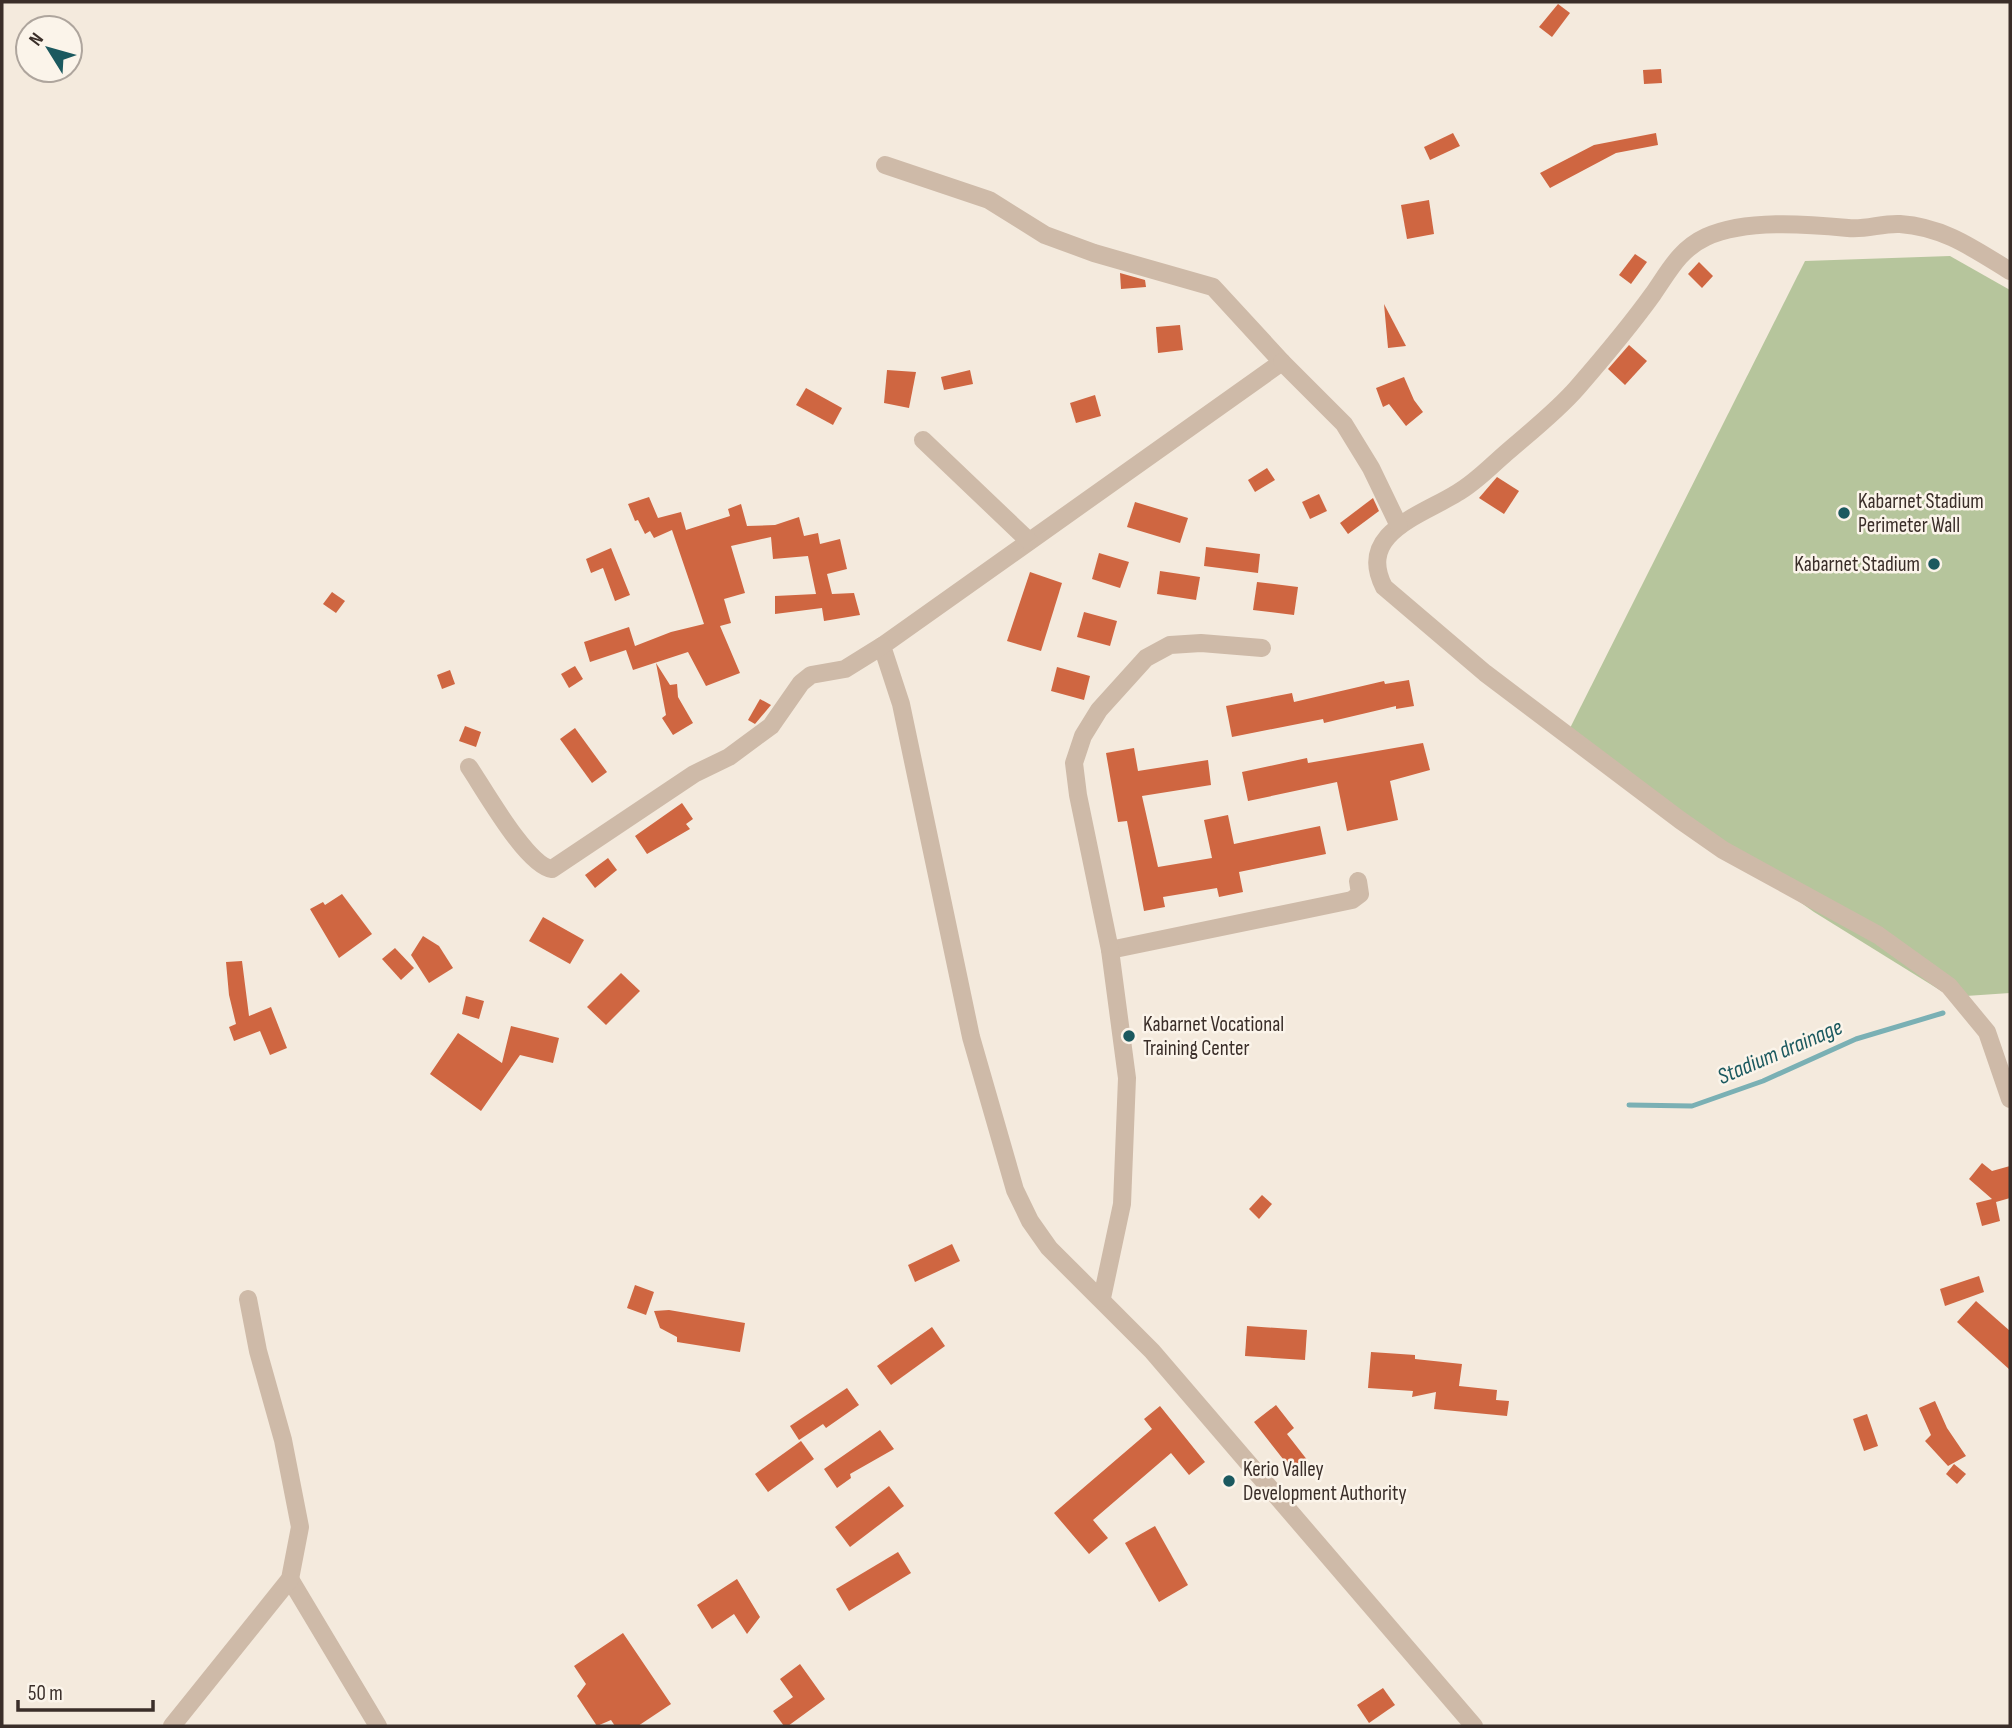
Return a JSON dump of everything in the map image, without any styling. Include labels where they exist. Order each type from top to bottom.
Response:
[{"type":"street","points":[[885,165],[989,200],[1045,235],[1094,253],[1213,287],[1344,424],[1371,468],[1399,526]]},
{"type":"street","points":[[2010,271],[1962,240],[1938,229],[1898,224],[1861,229],[1807,223],[1732,229],[1706,237],[1668,268],[1654,293],[1576,389],[1534,429],[1461,491],[1399,526],[1381,546],[1377,572],[1384,587],[1485,673],[1680,820],[1723,850],[1878,935],[1949,986],[1987,1032],[2010,1099]]},
{"type":"street","points":[[469,767],[524,847],[539,864],[552,869],[694,774],[729,757],[771,726],[801,683],[811,675],[845,669],[882,646],[1282,362]]},
{"type":"street","points":[[923,440],[1029,541]]},
{"type":"street","points":[[1102,1298],[1122,1204],[1127,1078],[1110,950],[1078,795],[1074,763],[1083,736],[1118,687],[1146,658],[1170,645],[1201,643],[1262,648]]},
{"type":"street","points":[[882,646],[901,704],[971,1037],[1015,1190],[1030,1222],[1049,1248],[1102,1298],[1152,1351],[1474,1726]]},
{"type":"street","points":[[1110,950],[1352,900],[1360,894],[1358,881]]},
{"type":"street","points":[[172,1726],[290,1579],[300,1527],[283,1440],[258,1351],[248,1299]]},
{"type":"street","points":[[290,1579],[378,1726]]},
{"type":"green space","name":"Kabarnet Stadium Perimeter Wall","points":[[1950,256],[2010,290],[2010,993],[1951,997],[1814,912],[1566,736],[1805,261]]},
{"type":"building","points":[[1558,4],[1570,13],[1552,37],[1539,27]]},
{"type":"building","points":[[1661,69],[1662,83],[1644,84],[1643,70]]},
{"type":"building","points":[[1453,133],[1460,146],[1430,160],[1424,147]]},
{"type":"building","points":[[1656,133],[1658,145],[1616,153],[1550,188],[1540,173],[1594,145]]},
{"type":"building","points":[[1429,200],[1434,234],[1407,239],[1401,205]]},
{"type":"building","points":[[1635,254],[1647,262],[1631,284],[1619,275]]},
{"type":"building","points":[[1699,262],[1713,276],[1702,288],[1688,274]]},
{"type":"building","points":[[1120,273],[1145,280],[1146,287],[1121,289]]},
{"type":"building","points":[[1384,304],[1406,346],[1388,348]]},
{"type":"building","points":[[1180,325],[1183,350],[1158,353],[1156,327]]},
{"type":"building","points":[[1629,345],[1647,361],[1625,385],[1608,369]]},
{"type":"building","points":[[887,370],[916,372],[909,408],[884,403]]},
{"type":"building","points":[[970,370],[973,384],[944,390],[941,377]]},
{"type":"building","points":[[1404,377],[1414,400],[1423,412],[1406,426],[1389,404],[1383,407],[1376,388]]},
{"type":"building","points":[[806,388],[842,408],[833,425],[796,405]]},
{"type":"building","points":[[1095,395],[1101,416],[1076,423],[1070,403]]},
{"type":"building","points":[[1267,468],[1275,480],[1255,492],[1248,480]]},
{"type":"building","points":[[1497,477],[1519,491],[1504,514],[1479,498]]},
{"type":"building","points":[[1319,494],[1327,511],[1310,519],[1302,502]]},
{"type":"building","points":[[649,497],[658,518],[681,512],[686,530],[730,516],[728,509],[741,504],[747,526],[775,525],[799,517],[804,536],[818,533],[820,544],[840,539],[847,569],[827,574],[832,594],[854,593],[860,615],[824,621],[822,608],[775,614],[775,596],[816,594],[808,556],[773,559],[771,537],[731,546],[745,593],[724,599],[731,623],[720,626],[740,673],[706,686],[688,652],[633,670],[626,650],[590,662],[584,642],[629,627],[635,646],[671,632],[704,624],[672,530],[654,538],[650,531],[645,534],[638,520],[635,521],[628,504]]},
{"type":"building","points":[[1373,498],[1379,511],[1348,534],[1340,523]]},
{"type":"building","points":[[1135,502],[1188,518],[1180,543],[1127,527]]},
{"type":"building","points":[[1206,547],[1260,554],[1258,573],[1204,566]]},
{"type":"building","points":[[611,548],[630,595],[615,601],[603,568],[591,573],[586,559]]},
{"type":"building","points":[[1099,553],[1129,562],[1120,588],[1092,579]]},
{"type":"building","points":[[1160,571],[1200,577],[1196,600],[1157,594]]},
{"type":"building","points":[[1030,572],[1062,583],[1041,651],[1007,641]]},
{"type":"building","points":[[1257,582],[1298,587],[1294,615],[1253,610]]},
{"type":"building","points":[[332,592],[345,601],[336,613],[323,604]]},
{"type":"building","points":[[1084,612],[1117,621],[1110,646],[1077,637]]},
{"type":"building","points":[[656,663],[670,685],[677,684],[678,697],[693,723],[673,735],[662,718],[666,715]]},
{"type":"building","points":[[575,666],[583,679],[569,688],[561,674]]},
{"type":"building","points":[[1057,667],[1090,676],[1084,700],[1051,691]]},
{"type":"building","points":[[450,670],[455,684],[442,689],[437,675]]},
{"type":"building","points":[[1409,680],[1414,706],[1396,709],[1396,706],[1324,723],[1323,719],[1232,737],[1226,706],[1292,693],[1294,702],[1384,681],[1385,684]]},
{"type":"building","points":[[760,699],[771,705],[755,724],[748,720]]},
{"type":"building","points":[[465,726],[481,732],[476,747],[459,741]]},
{"type":"building","points":[[575,728],[607,772],[592,783],[560,739]]},
{"type":"building","points":[[1423,743],[1430,770],[1390,781],[1398,820],[1347,831],[1337,782],[1248,801],[1242,772],[1307,758],[1308,763]]},
{"type":"building","points":[[1134,748],[1138,771],[1208,760],[1211,785],[1142,796],[1158,867],[1212,858],[1204,820],[1228,815],[1234,844],[1320,826],[1326,854],[1239,872],[1243,892],[1219,897],[1217,888],[1163,897],[1165,907],[1144,911],[1127,821],[1118,822],[1106,753]]},
{"type":"building","points":[[682,803],[693,819],[686,824],[690,829],[647,854],[635,836]]},
{"type":"building","points":[[608,858],[617,870],[595,888],[585,875]]},
{"type":"building","points":[[342,894],[372,934],[339,958],[310,909],[323,902],[325,905]]},
{"type":"building","points":[[543,917],[584,940],[570,964],[529,941]]},
{"type":"building","points":[[423,936],[439,946],[453,968],[429,983],[411,955]]},
{"type":"building","points":[[395,948],[414,968],[401,980],[382,959]]},
{"type":"building","points":[[242,961],[249,1016],[271,1007],[287,1048],[270,1055],[260,1031],[234,1041],[229,1027],[236,1024],[229,995],[226,962]]},
{"type":"building","points":[[621,973],[640,991],[606,1025],[587,1007]]},
{"type":"building","points":[[466,996],[484,1001],[479,1019],[462,1014]]},
{"type":"building","points":[[511,1026],[559,1038],[553,1063],[520,1055],[481,1111],[430,1074],[458,1033],[502,1063]]},
{"type":"building","points":[[1982,1163],[1992,1171],[2010,1166],[2010,1198],[1996,1202],[2000,1221],[1982,1226],[1976,1203],[1992,1199],[1969,1179]]},
{"type":"building","points":[[1262,1195],[1272,1204],[1259,1219],[1249,1209]]},
{"type":"building","points":[[952,1244],[960,1261],[915,1282],[908,1265]]},
{"type":"building","points":[[1979,1276],[1984,1292],[1945,1306],[1940,1289]]},
{"type":"building","points":[[635,1285],[654,1292],[646,1315],[627,1308]]},
{"type":"building","points":[[1976,1301],[2010,1331],[2010,1370],[1957,1322]]},
{"type":"building","points":[[669,1310],[745,1323],[740,1352],[677,1342],[677,1337],[660,1328],[654,1311]]},
{"type":"building","points":[[1247,1326],[1307,1330],[1305,1360],[1245,1356]]},
{"type":"building","points":[[932,1327],[945,1346],[891,1385],[877,1366]]},
{"type":"building","points":[[1371,1352],[1415,1355],[1415,1359],[1462,1364],[1459,1386],[1497,1390],[1496,1400],[1509,1401],[1507,1416],[1434,1409],[1436,1392],[1412,1397],[1413,1391],[1368,1388]]},
{"type":"building","points":[[847,1388],[859,1405],[826,1428],[823,1424],[799,1440],[790,1426]]},
{"type":"building","points":[[1935,1401],[1947,1428],[1966,1456],[1948,1466],[1925,1441],[1931,1435],[1919,1408]]},
{"type":"building","points":[[1276,1405],[1294,1428],[1287,1434],[1308,1461],[1294,1473],[1254,1422]]},
{"type":"building","points":[[1160,1406],[1205,1462],[1189,1475],[1171,1453],[1093,1520],[1108,1538],[1089,1554],[1054,1513],[1152,1429],[1144,1419]]},
{"type":"building","points":[[1867,1414],[1878,1446],[1864,1451],[1853,1419]]},
{"type":"building","points":[[880,1430],[894,1449],[850,1474],[851,1478],[837,1488],[824,1469]]},
{"type":"building","points":[[801,1441],[814,1459],[768,1492],[755,1474]]},
{"type":"building","points":[[1954,1464],[1966,1474],[1957,1484],[1946,1474]]},
{"type":"building","points":[[889,1486],[904,1506],[850,1547],[835,1527]]},
{"type":"building","points":[[1155,1526],[1188,1585],[1159,1602],[1125,1543]]},
{"type":"building","points":[[898,1552],[911,1573],[849,1611],[836,1589]]},
{"type":"building","points":[[737,1579],[760,1617],[747,1634],[734,1614],[712,1629],[697,1605]]},
{"type":"building","points":[[623,1633],[671,1704],[638,1726],[615,1726],[611,1720],[597,1726],[577,1696],[586,1684],[574,1666]]},
{"type":"building","points":[[800,1664],[825,1699],[788,1726],[784,1726],[773,1711],[793,1697],[780,1679]]},
{"type":"building","points":[[1383,1688],[1395,1705],[1369,1723],[1357,1705]]},
{"type":"waterway","name":"Stadium drainage","points":[[1629,1105],[1692,1106],[1763,1081],[1856,1039],[1943,1013]]},
{"type":"place","name":"Kabarnet Stadium Perimeter Wall","points":[[1844,513]]},
{"type":"place","name":"Kabarnet Stadium","points":[[1934,564]]},
{"type":"place","name":"Kabarnet Vocational Training Center","points":[[1129,1036]]},
{"type":"place","name":"Kerio Valley Development Authority","points":[[1229,1481]]}]
